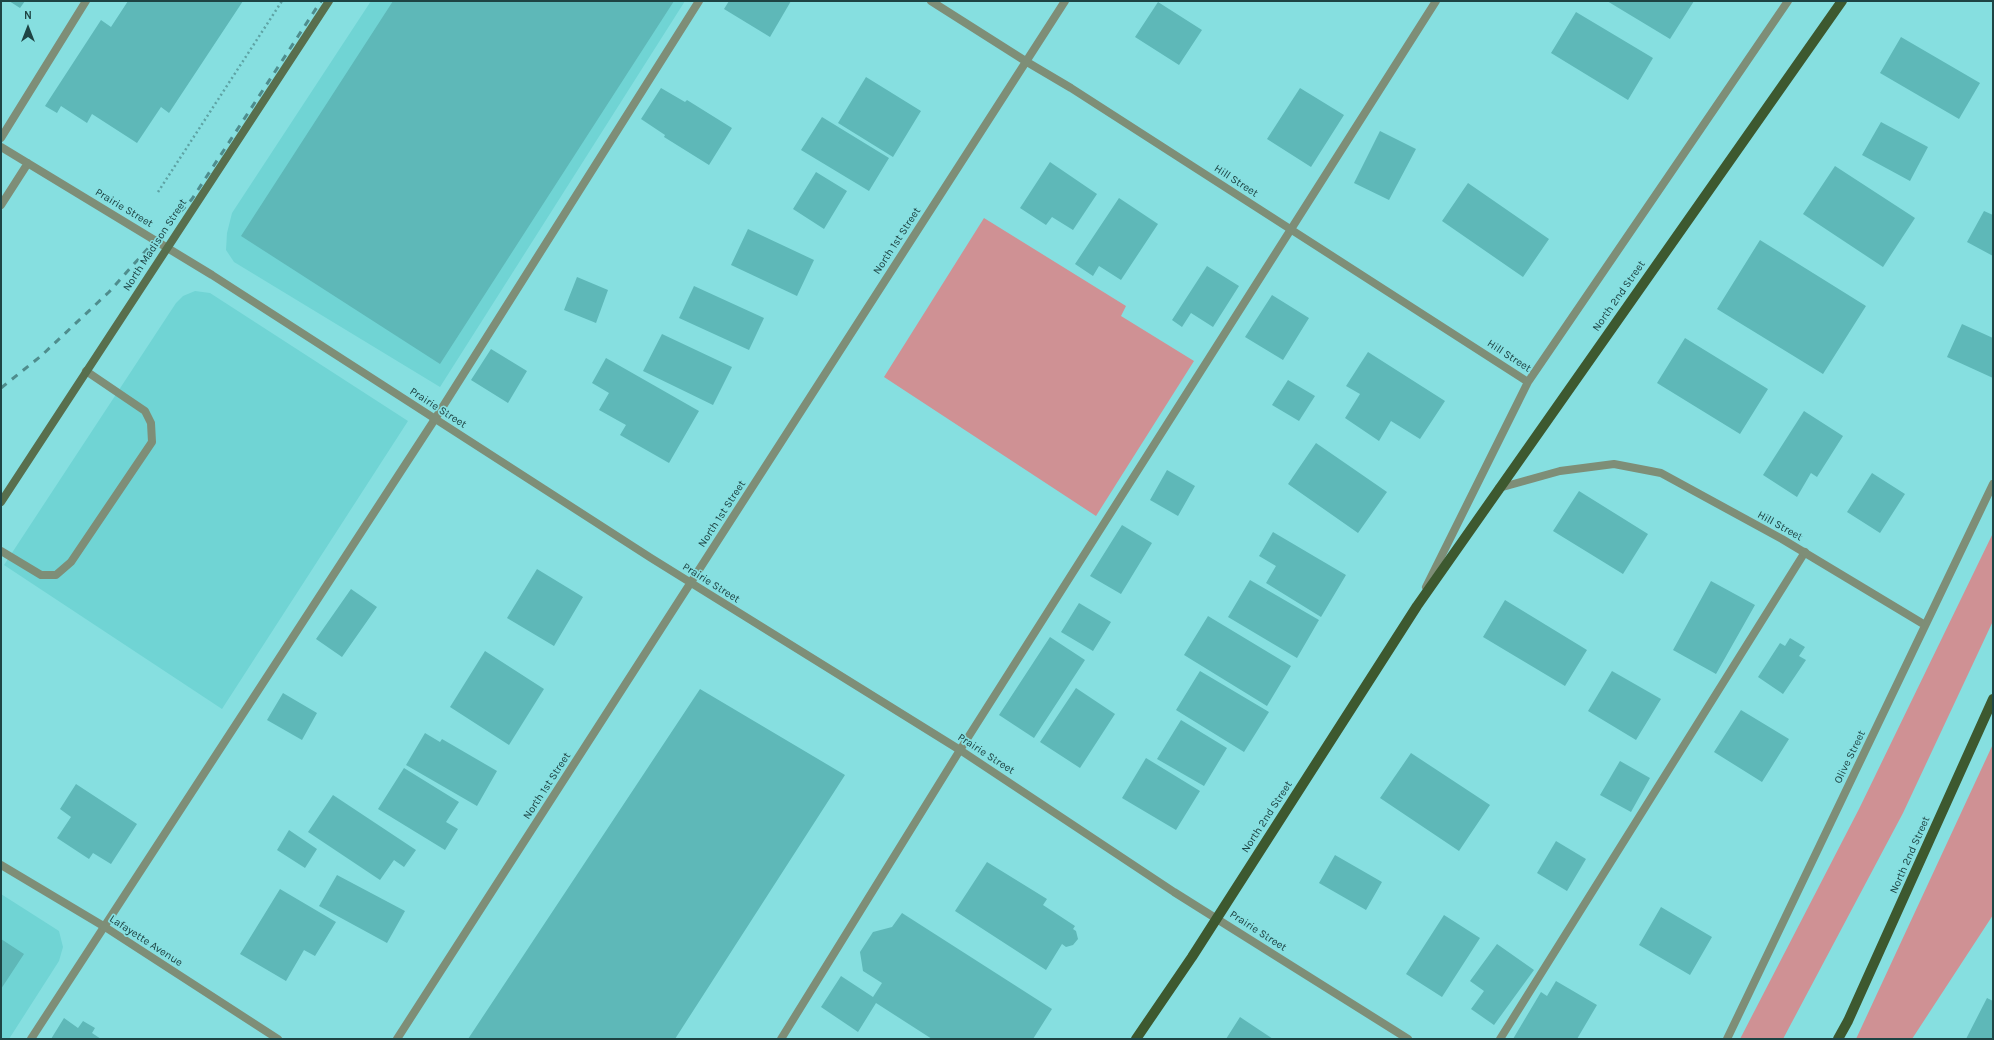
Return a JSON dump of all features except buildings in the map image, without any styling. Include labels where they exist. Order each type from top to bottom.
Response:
[{"type":"main road","name":"North 2nd Street","points":[[1136,1039],[1217,918],[1417,606],[1842,1]]},
{"type":"main road","name":"North 2nd Street","points":[[1838,1039],[1848,1021],[1993,699]]},
{"type":"street","points":[[1,138],[86,1]]},
{"type":"street","name":"North Madison Street","points":[[1,502],[329,1]]},
{"type":"street","points":[[31,1039],[435,419],[699,1]]},
{"type":"street","name":"Hill Street","points":[[931,1],[1026,62],[1071,88],[1528,382]]},
{"type":"street","name":"North 1st Street","points":[[397,1039],[1065,1]]},
{"type":"street","points":[[781,1039],[960,750],[1292,230],[1436,1]]},
{"type":"street","name":"North 2nd Street","points":[[1417,606],[1528,382],[1788,1]]},
{"type":"street","name":"Prairie Street","points":[[1,147],[212,275],[690,583],[960,750],[1174,892],[1408,1039]]},
{"type":"street","points":[[1,205],[28,163]]},
{"type":"street","points":[[1,551],[41,575],[56,575],[71,562],[152,442],[151,423],[145,411],[86,372]]},
{"type":"street","name":"Hill Street","points":[[1499,488],[1560,471],[1614,464],[1661,473],[1804,552],[1925,625]]},
{"type":"street","name":"Olive Street","points":[[1726,1039],[1993,484]]},
{"type":"street","points":[[1500,1039],[1804,552]]},
{"type":"street","name":"Lafayette Avenue","points":[[1,864],[105,927],[278,1039]]},
{"type":"path","points":[[158,192],[282,1]]},
{"type":"shaded area","points":[[371,1],[685,1],[440,387],[234,262],[226,250],[227,233],[232,213]]},
{"type":"shaded area","points":[[984,218],[1126,306],[1121,316],[1194,361],[1096,516],[884,377]]},
{"type":"shaded area","points":[[195,291],[210,293],[408,421],[222,709],[4,565],[176,303],[183,296]]},
{"type":"shaded area","points":[[1993,533],[1993,621],[1903,813],[1783,1039],[1740,1039],[1859,809]]},
{"type":"shaded area","points":[[1993,744],[1993,915],[1912,1039],[1856,1039]]},
{"type":"shaded area","points":[[1,894],[59,931],[63,947],[59,961],[9,1039],[1,1039]]},
{"type":"railway","points":[[1,388],[41,356],[109,292],[192,199],[321,1]]}]
